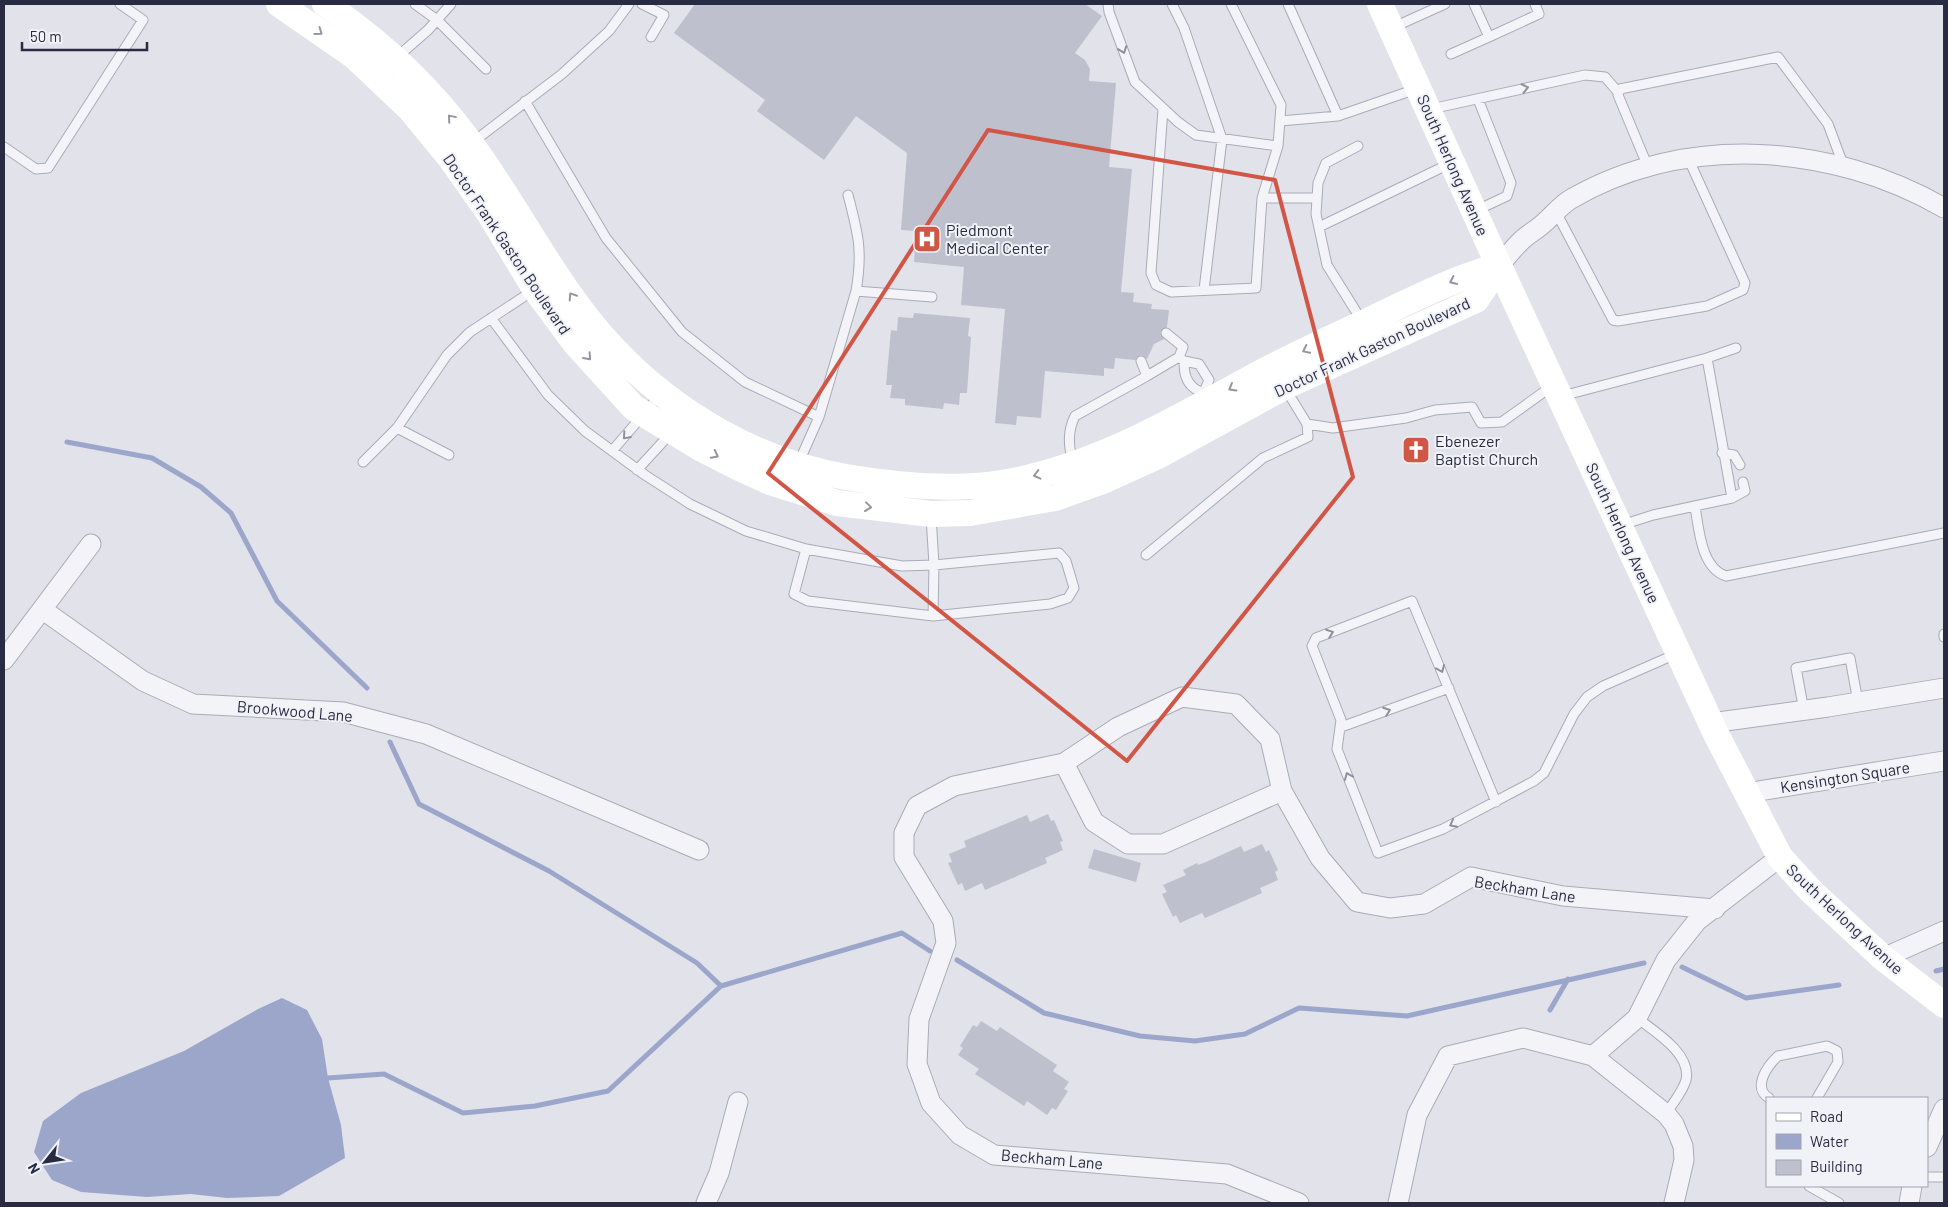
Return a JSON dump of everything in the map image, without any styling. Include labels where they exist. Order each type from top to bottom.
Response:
[{"type":"street","name":"Doctor Frank Gaston Boulevard","points":[[279,4],[354,56],[384,82],[410,109],[461,151]]},
{"type":"street","name":"Doctor Frank Gaston Boulevard","points":[[325,4],[344,17],[395,60],[449,116],[461,151],[546,281],[575,343],[634,408],[645,414],[680,422],[739,440],[792,476],[816,472],[892,485],[929,500],[970,513],[1003,509],[1055,498],[1102,481],[1156,457],[1280,376],[1368,334],[1476,300],[1499,266]]},
{"type":"street","name":"South Herlong Avenue","points":[[1380,4],[1678,653],[1711,723],[1780,857],[1810,890],[1883,958],[1944,1005]]},
{"type":"street","points":[[1499,266],[1520,242],[1568,200],[1602,183],[1648,167],[1688,158],[1736,154],[1774,155],[1844,167],[1892,182],[1944,208]]},
{"type":"street","name":"Doctor Frank Gaston Boulevard","points":[[546,281],[577,304],[610,345],[661,394],[680,422]]},
{"type":"street","name":"Doctor Frank Gaston Boulevard","points":[[929,500],[1041,475],[1127,444],[1207,397],[1280,376]]},
{"type":"street","points":[[4,660],[91,544]]},
{"type":"street","name":"Brookwood Lane","points":[[43,610],[143,681],[193,704],[343,712],[426,734],[699,850]]},
{"type":"street","points":[[1711,723],[1804,711],[1944,688]]},
{"type":"street","name":"Beckham Lane","points":[[1299,1203],[1227,1174],[994,1155],[960,1135],[931,1103],[918,1064],[919,1019],[946,943],[943,921],[904,857],[904,833],[917,806],[954,786],[1064,763],[1118,727],[1182,697],[1236,704],[1270,739],[1282,791],[1320,858],[1357,902],[1390,908],[1424,904],[1471,877],[1564,896],[1715,908]]},
{"type":"street","name":"Kensington Square","points":[[1746,793],[1944,761]]},
{"type":"street","points":[[1064,763],[1094,822],[1128,844],[1163,844],[1282,791]]},
{"type":"street","points":[[1593,1056],[1637,1018],[1676,945],[1697,921],[1780,857]]},
{"type":"street","points":[[1883,958],[1944,931]]},
{"type":"street","points":[[1398,1203],[1416,1115],[1448,1056],[1523,1038],[1593,1056],[1666,1114],[1679,1135],[1684,1160],[1674,1203]]},
{"type":"street","points":[[706,1203],[719,1173],[738,1102]]},
{"type":"street","points":[[1928,1145],[1944,1109]]},
{"type":"street","points":[[1909,1203],[1912,1187]]},
{"type":"lane","points":[[4,147],[36,169],[48,168],[143,20],[120,4]]},
{"type":"lane","points":[[415,4],[437,20],[486,69]]},
{"type":"lane","points":[[395,60],[451,4]]},
{"type":"lane","points":[[461,151],[562,74],[610,31],[629,4]]},
{"type":"lane","points":[[642,4],[664,15],[651,37]]},
{"type":"lane","points":[[1108,4],[1109,12],[1135,82],[1163,109],[1196,135],[1278,146]]},
{"type":"lane","points":[[1172,4],[1184,28],[1222,139],[1204,290]]},
{"type":"lane","points":[[1163,109],[1151,273],[1156,286],[1171,292],[1256,288],[1262,198],[1278,146],[1281,105],[1231,4]]},
{"type":"lane","points":[[1288,4],[1338,116]]},
{"type":"lane","points":[[1392,28],[1445,4]]},
{"type":"lane","points":[[1474,4],[1489,37]]},
{"type":"lane","points":[[1451,54],[1539,14],[1535,4]]},
{"type":"lane","points":[[1618,92],[1620,89],[1778,57],[1828,124],[1844,167]]},
{"type":"lane","points":[[1280,121],[1338,116],[1423,99],[1478,99],[1584,75],[1604,77],[1618,92],[1648,167]]},
{"type":"lane","points":[[1474,212],[1506,196],[1511,182],[1478,99]]},
{"type":"lane","points":[[525,101],[606,238],[682,332],[745,382],[819,416]]},
{"type":"lane","points":[[1358,146],[1326,163],[1318,182],[1316,214],[1327,265],[1368,334]]},
{"type":"lane","points":[[1556,212],[1613,320],[1618,321],[1707,306],[1743,290],[1745,283],[1688,158]]},
{"type":"lane","points":[[1319,226],[1358,210],[1394,189],[1452,163]]},
{"type":"lane","points":[[792,476],[819,416],[856,291],[860,270],[859,238],[848,195]]},
{"type":"lane","points":[[1262,198],[1317,198]]},
{"type":"lane","points":[[363,462],[397,428],[447,355],[470,332],[546,281]]},
{"type":"lane","points":[[856,291],[932,297]]},
{"type":"lane","points":[[491,318],[548,395],[585,431],[637,470],[690,504],[746,530],[806,550],[902,566],[934,565],[1059,553],[1066,561],[1074,588],[1068,598],[1050,604],[933,616],[800,599],[794,594],[806,550]]},
{"type":"lane","points":[[1072,464],[1068,439],[1070,427],[1075,416],[1147,376],[1182,359],[1199,364],[1209,380],[1207,397],[1194,388],[1184,374],[1182,359],[1183,347],[1166,333]]},
{"type":"lane","points":[[1306,424],[1333,428],[1406,418],[1434,410],[1472,407],[1481,423],[1502,422],[1557,391],[1706,358],[1736,348]]},
{"type":"lane","points":[[1706,358],[1722,453],[1732,498]]},
{"type":"lane","points":[[1141,360],[1147,376]]},
{"type":"lane","points":[[1146,555],[1263,458],[1308,437],[1306,424],[1280,376]]},
{"type":"lane","points":[[612,451],[661,394]]},
{"type":"lane","points":[[637,470],[680,422]]},
{"type":"lane","points":[[397,428],[449,455]]},
{"type":"lane","points":[[1722,453],[1734,455],[1740,465]]},
{"type":"lane","points":[[1620,526],[1653,515],[1732,498],[1745,491],[1743,482]]},
{"type":"lane","points":[[929,500],[934,565],[933,616]]},
{"type":"lane","points":[[1695,507],[1703,546],[1711,566],[1718,574],[1726,576],[1944,533]]},
{"type":"lane","points":[[1496,802],[1412,601],[1316,638],[1312,646],[1341,720],[1337,749],[1378,853],[1443,829],[1496,802],[1534,781],[1544,773],[1574,714],[1587,697],[1603,686],[1678,653]]},
{"type":"lane","points":[[1804,711],[1796,668],[1850,658],[1858,702]]},
{"type":"lane","points":[[1341,727],[1449,688]]},
{"type":"lane","points":[[1637,1018],[1668,1040],[1685,1067],[1686,1080],[1666,1114]]},
{"type":"lane","points":[[1768,1097],[1762,1091],[1761,1081],[1778,1056],[1827,1046],[1832,1047],[1837,1051],[1838,1062],[1818,1097]]},
{"type":"lane","points":[[1928,1177],[1944,1177]]},
{"type":"lane","points":[[1811,1187],[1839,1203]]},
{"type":"highlighted area","points":[[988,130],[1275,180],[1353,477],[1127,761],[768,473]]},
{"type":"water","points":[[282,998],[307,1010],[322,1039],[328,1078],[341,1125],[345,1158],[279,1196],[227,1198],[191,1194],[147,1197],[81,1192],[52,1180],[34,1152],[43,1121],[81,1093],[184,1051],[258,1009]]},
{"type":"building","points":[[695,4],[1085,4],[1102,16],[1075,53],[1085,60],[1090,69],[1089,81],[1116,83],[1109,167],[1132,169],[1121,292],[1134,293],[1133,302],[1152,304],[1151,309],[1169,310],[1167,327],[1160,332],[1164,339],[1154,344],[1147,359],[1141,355],[1135,360],[1115,358],[1114,369],[1104,368],[1104,376],[1045,371],[1041,418],[1017,416],[1016,425],[995,423],[1005,309],[961,305],[964,267],[914,262],[916,231],[901,230],[907,153],[856,116],[824,160],[757,111],[765,100],[674,33]]},
{"type":"building","points":[[914,313],[970,318],[968,336],[971,337],[967,393],[960,393],[959,405],[944,403],[943,409],[905,405],[905,399],[890,398],[892,385],[886,385],[891,330],[897,331],[898,317],[913,318]]},
{"type":"building","points":[[1048,814],[1051,821],[1054,820],[1063,841],[1060,842],[1063,850],[1045,858],[1047,863],[985,890],[982,883],[965,891],[962,883],[958,885],[948,863],[952,862],[949,854],[966,847],[964,841],[1027,815],[1030,822]]},
{"type":"building","points":[[1262,844],[1266,852],[1269,850],[1278,870],[1275,872],[1278,880],[1260,888],[1262,893],[1205,918],[1202,913],[1180,923],[1176,915],[1173,917],[1162,894],[1167,892],[1163,885],[1186,875],[1183,870],[1197,863],[1198,865],[1206,862],[1241,846],[1244,852]]},
{"type":"building","points":[[1094,849],[1141,863],[1136,882],[1088,868]]},
{"type":"building","points":[[981,1021],[997,1031],[1000,1027],[1057,1065],[1053,1071],[1069,1082],[1064,1089],[1068,1091],[1056,1110],[1052,1108],[1047,1115],[1027,1101],[1024,1106],[975,1074],[979,1069],[958,1055],[963,1048],[960,1046],[973,1025],[977,1027]]},
{"type":"waterway","points":[[67,442],[152,458],[201,487],[231,513],[277,601],[367,688]]},
{"type":"waterway","points":[[390,742],[419,804],[549,871],[697,963],[721,986],[902,933],[930,951]]},
{"type":"waterway","points":[[957,960],[1044,1013],[1140,1036],[1195,1041],[1245,1034],[1299,1008],[1407,1016],[1644,963]]},
{"type":"waterway","points":[[1682,967],[1746,998],[1839,985]]},
{"type":"waterway","points":[[1936,971],[1944,969]]},
{"type":"waterway","points":[[1550,1010],[1568,979]]},
{"type":"waterway","points":[[328,1078],[384,1074],[463,1113],[535,1106],[608,1091],[721,986]]},
{"type":"place","name":"Piedmont Medical Center","points":[[927,239]]},
{"type":"place","name":"Ebenezer Baptist Church","points":[[1416,450]]}]
